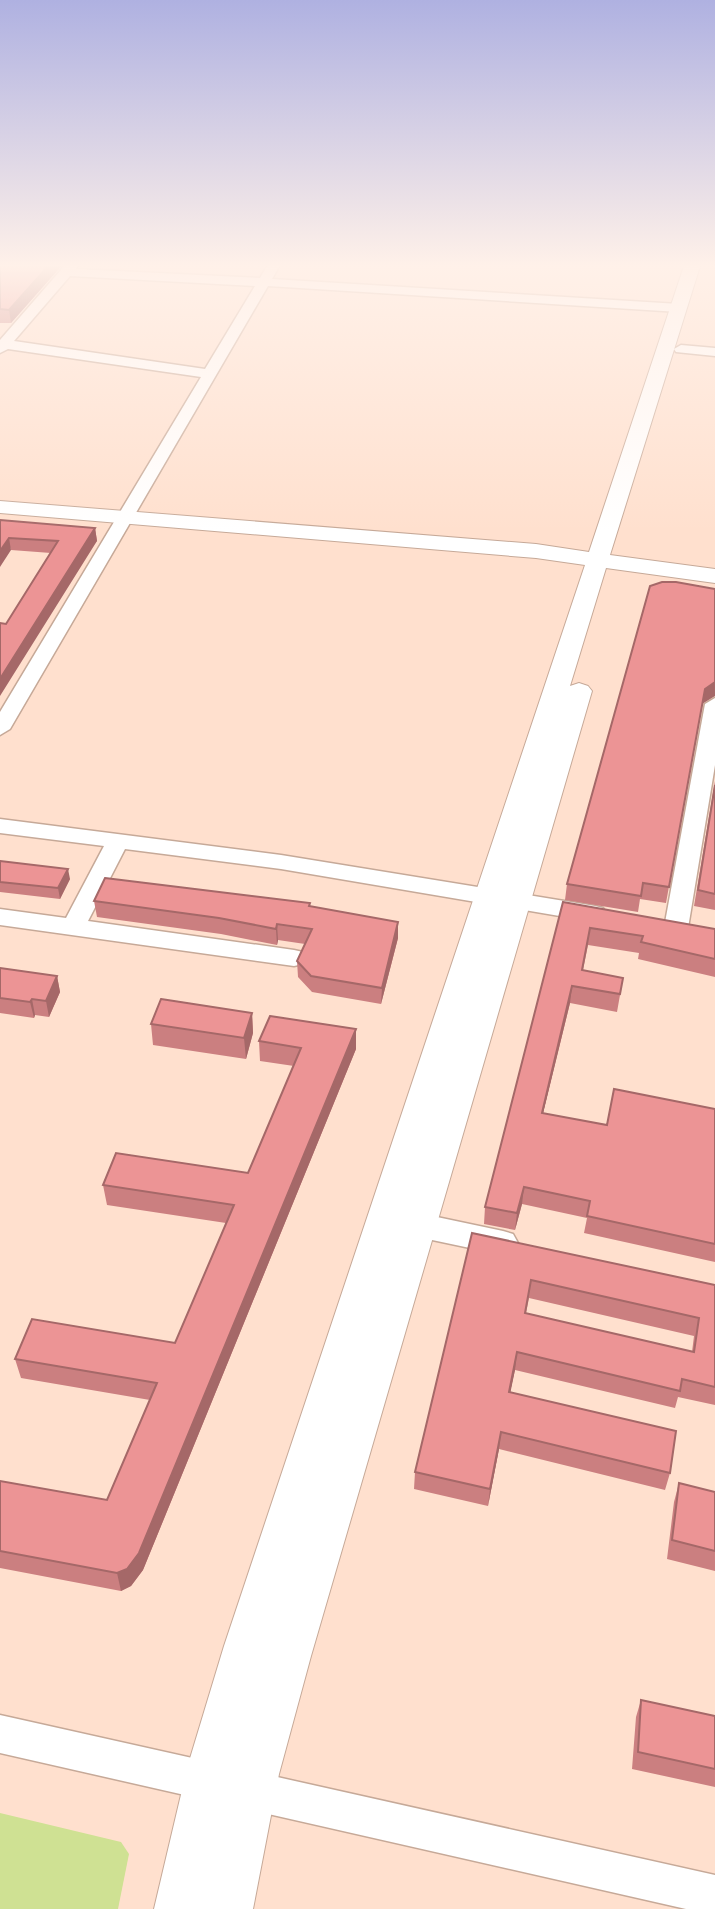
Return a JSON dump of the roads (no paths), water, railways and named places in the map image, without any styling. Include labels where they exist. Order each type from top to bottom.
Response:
[{"type":"main road","points":[[609,560],[667,352]]},
{"type":"main road","points":[[181,1909],[209,1781],[248,1646],[504,898],[609,560],[680,352]]},
{"type":"main road","points":[[0,507],[609,560],[715,576]]},
{"type":"main road","points":[[226,1909],[250,1790],[287,1656],[418,1225],[504,898]]},
{"type":"street","points":[[42,352],[212,374]]},
{"type":"street","points":[[0,729],[224,352]]},
{"type":"street","points":[[650,923],[687,930],[715,704]]},
{"type":"street","points":[[0,826],[281,862],[623,919]]},
{"type":"street","points":[[73,927],[118,841]]},
{"type":"street","points":[[0,917],[294,958]]},
{"type":"street","points":[[418,1225],[526,1248]]},
{"type":"street","points":[[0,1734],[715,1895]]}]
